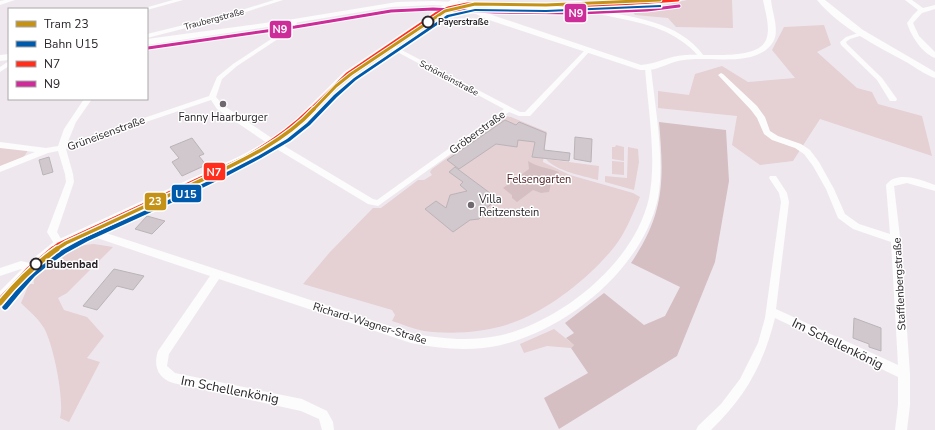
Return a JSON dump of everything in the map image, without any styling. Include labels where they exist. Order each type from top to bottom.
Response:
[{"type":"main road","points":[[148,42],[294,21],[413,0]]},
{"type":"main road","points":[[538,0],[600,0]]},
{"type":"main road","points":[[390,5],[465,2],[495,6],[595,6],[647,4],[678,0]]},
{"type":"street","points":[[0,3],[12,0]]},
{"type":"street","points":[[148,8],[180,0]]},
{"type":"street","name":"Traubergstraße","points":[[148,36],[231,15],[280,0]]},
{"type":"street","points":[[437,13],[465,2],[481,14],[494,19],[635,67],[648,68],[676,58],[701,56],[747,56],[766,48],[770,42],[772,32],[772,22],[767,0]]},
{"type":"street","points":[[821,0],[838,15],[864,33],[935,75]]},
{"type":"street","points":[[908,0],[921,10]]},
{"type":"street","points":[[0,300],[31,267],[46,253],[59,244],[244,158],[272,142],[302,118],[337,82],[454,2]]},
{"type":"street","points":[[494,19],[486,15],[484,11],[487,8],[495,6]]},
{"type":"street","points":[[935,7],[921,10],[914,16],[910,23],[919,40],[935,56]]},
{"type":"street","points":[[591,14],[591,12],[636,20],[679,36],[690,42],[701,56]]},
{"type":"street","points":[[272,142],[220,107],[212,97],[219,78],[235,65],[294,26],[294,21]]},
{"type":"street","points":[[864,33],[848,38],[843,42],[844,45],[880,79],[893,99]]},
{"type":"street","name":"Schönleinstraße","points":[[390,46],[509,109]]},
{"type":"street","name":"Gröberstraße","points":[[272,142],[371,202],[378,202],[509,109],[519,114],[527,114],[587,51]]},
{"type":"street","points":[[0,70],[8,64]]},
{"type":"street","name":"Richard-Wagner-Straße","points":[[93,228],[100,235],[411,338],[437,343],[459,344],[501,340],[527,332],[542,325],[576,304],[615,269],[632,246],[648,217],[654,192],[657,166],[648,68]]},
{"type":"street","points":[[721,75],[754,108],[761,117],[767,132],[775,138],[798,146],[807,152],[830,189],[841,216],[856,227],[897,240]]},
{"type":"street","name":"Grüneisenstraße","points":[[0,168],[46,151],[62,148],[212,97]]},
{"type":"street","points":[[59,244],[52,232],[55,221],[65,199],[70,180],[62,148],[66,135],[87,100]]},
{"type":"street","points":[[0,145],[46,151]]},
{"type":"street","points":[[702,430],[725,408],[748,376],[763,344],[771,312],[785,202],[783,192],[773,178]]},
{"type":"street","name":"Stafflenbergstraße","points":[[901,430],[905,396],[897,240],[890,185],[898,180],[905,180],[935,188]]},
{"type":"street","points":[[0,272],[21,265],[31,267]]},
{"type":"street","name":"Im Schellenkönig","points":[[217,274],[164,351],[161,362],[164,372],[173,378],[302,405],[323,415],[327,422],[328,430]]},
{"type":"street","name":"Im Schellenkönig","points":[[771,312],[904,374]]},
{"type":"green space","points":[[687,0],[732,0],[733,28],[676,27],[668,18],[635,15],[630,7],[665,5]]},
{"type":"green space","points":[[824,25],[831,45],[817,52],[857,88],[872,92],[878,104],[922,116],[932,156],[820,119],[793,161],[760,165],[732,145],[737,116],[658,108],[658,91],[689,95],[695,74],[722,66],[748,82],[795,78],[772,50],[784,27]]},
{"type":"green space","points":[[505,116],[511,117],[547,132],[543,162],[570,175],[633,193],[640,197],[619,241],[606,257],[573,288],[535,313],[511,323],[486,330],[448,333],[424,331],[412,328],[392,321],[395,315],[392,310],[303,284],[330,252],[373,208],[381,208],[418,180],[424,180],[432,175],[430,172],[432,169]]},
{"type":"green space","points":[[659,122],[726,130],[729,181],[715,262],[677,356],[559,429],[544,398],[588,373],[571,348],[574,345],[566,338],[574,333],[565,323],[604,293],[644,325],[665,316],[680,287],[631,263],[650,228],[660,196],[662,161]]},
{"type":"green space","points":[[0,145],[29,148],[27,153],[21,159],[0,169]]},
{"type":"green space","points":[[616,145],[624,147],[624,161],[612,159],[612,147],[615,147]]},
{"type":"green space","points":[[628,147],[638,149],[639,162],[634,190],[605,182],[605,176],[627,178]]},
{"type":"green space","points":[[546,159],[599,166],[598,180],[563,170],[556,167]]},
{"type":"green space","name":"Felsengarten","points":[[528,161],[559,172],[551,184],[549,192],[541,193],[533,190],[517,202],[512,198],[512,195],[503,188],[529,169]]},
{"type":"green space","points":[[612,161],[624,162],[624,175],[612,174]]},
{"type":"green space","points":[[94,244],[113,247],[67,293],[58,298],[64,310],[87,317],[104,336],[87,358],[100,362],[69,422],[60,418],[60,386],[47,335],[39,321],[21,303],[29,284],[34,284],[33,275],[47,263],[68,250],[84,245]]},
{"type":"green space","points":[[554,329],[574,345],[571,348],[547,346],[524,353],[520,344]]},
{"type":"building","points":[[505,120],[516,125],[519,122],[546,133],[544,150],[570,153],[569,161],[532,157],[535,142],[518,140],[517,147],[496,144],[459,169],[447,160]]},
{"type":"building","points":[[575,137],[592,139],[591,162],[574,159]]},
{"type":"building","points":[[192,138],[204,154],[199,156],[206,165],[182,176],[172,162],[179,158],[170,147]]},
{"type":"building","points":[[49,157],[53,172],[43,175],[39,160]]},
{"type":"building","name":"Villa Reitzenstein","points":[[455,167],[498,199],[485,209],[483,215],[479,219],[470,220],[453,232],[425,209],[436,201],[446,208],[450,195],[467,191],[460,185],[463,182],[449,172]]},
{"type":"building","points":[[147,216],[165,221],[152,234],[135,229]]},
{"type":"building","points":[[114,269],[144,276],[133,290],[117,286],[97,310],[83,306]]},
{"type":"building","points":[[854,318],[881,328],[881,351],[869,347],[869,344],[853,338]]},
{"type":"tram line","name":"23","points":[[0,303],[21,278],[41,260],[66,243],[216,173],[276,141],[301,123],[336,86],[351,74],[445,11],[475,4],[546,5],[660,0]]},
{"type":"rail line","name":"U15","points":[[5,307],[33,275],[64,251],[223,176],[288,140],[308,124],[355,79],[448,16],[475,10],[546,11],[660,6]]},
{"type":"transit line","name":"N7","points":[[0,300],[28,270],[59,244],[244,158],[272,142],[297,123],[347,74],[437,13],[448,8],[467,4],[599,6],[678,0]]},
{"type":"transit line","name":"N9","points":[[148,48],[295,27],[391,11],[433,9],[495,12],[580,13],[647,10],[679,6]]},
{"type":"place","name":"Payerstraße","points":[[428,22]]},
{"type":"place","name":"Fanny Haarburger","points":[[223,104]]},
{"type":"place","name":"Villa Reitzenstein","points":[[471,205]]},
{"type":"place","name":"Bubenbad","points":[[36,264]]}]
